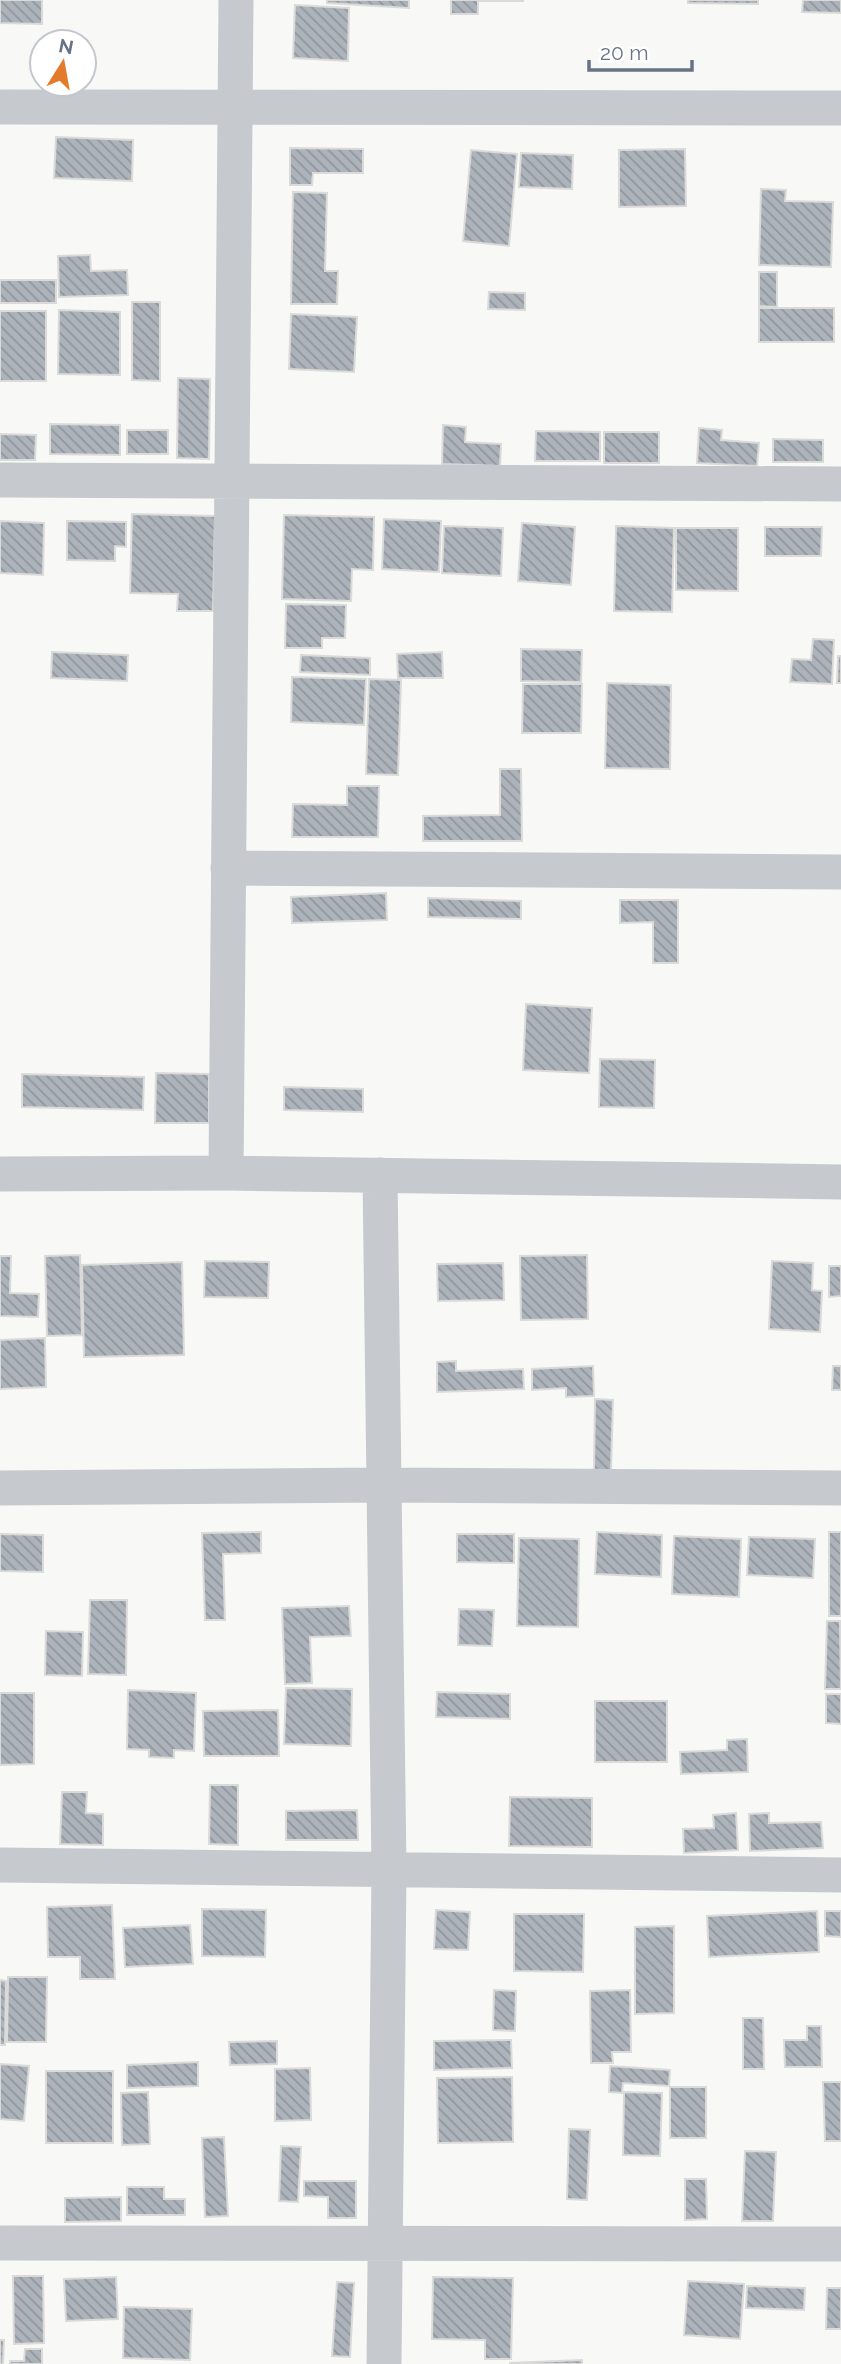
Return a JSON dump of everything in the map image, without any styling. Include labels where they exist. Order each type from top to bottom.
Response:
[{"type":"street","points":[[226,1173],[236,0]]},
{"type":"street","points":[[0,107],[841,108]]},
{"type":"street","points":[[0,480],[841,484]]},
{"type":"street","points":[[228,868],[841,872]]},
{"type":"street","points":[[0,1174],[226,1173],[841,1182]]},
{"type":"street","points":[[380,1175],[389,1870],[384,2364]]},
{"type":"street","points":[[0,1488],[384,1485],[841,1488]]},
{"type":"street","points":[[0,1865],[841,1875]]},
{"type":"street","points":[[0,2244],[841,2245]]},
{"type":"building","points":[[0,0],[42,0],[42,24],[0,23]]},
{"type":"building","points":[[327,0],[409,0],[409,8],[327,3]]},
{"type":"building","points":[[451,0],[523,1],[478,1],[478,14],[451,14]]},
{"type":"building","points":[[688,0],[758,0],[758,4],[688,3]]},
{"type":"building","points":[[803,0],[841,0],[841,13],[802,12]]},
{"type":"building","points":[[295,5],[349,8],[348,61],[293,58]]},
{"type":"building","points":[[56,137],[133,140],[132,181],[54,178]]},
{"type":"building","points":[[290,148],[363,149],[363,173],[313,173],[312,185],[290,185]]},
{"type":"building","points":[[685,149],[686,206],[619,207],[619,150]]},
{"type":"building","points":[[471,150],[517,154],[509,246],[463,241]]},
{"type":"building","points":[[521,153],[573,155],[572,189],[519,187]]},
{"type":"building","points":[[761,189],[786,190],[785,201],[833,202],[831,267],[759,265]]},
{"type":"building","points":[[293,192],[327,193],[325,271],[338,271],[337,304],[291,304]]},
{"type":"building","points":[[90,255],[91,271],[127,270],[128,295],[59,297],[58,256]]},
{"type":"building","points":[[759,272],[777,272],[777,307],[759,306]]},
{"type":"building","points":[[0,280],[56,280],[56,303],[0,303]]},
{"type":"building","points":[[489,292],[525,293],[525,310],[488,309]]},
{"type":"building","points":[[132,302],[160,302],[160,381],[132,380]]},
{"type":"building","points":[[759,308],[834,308],[834,342],[759,342]]},
{"type":"building","points":[[59,310],[120,312],[120,375],[58,374]]},
{"type":"building","points":[[0,311],[46,311],[46,381],[0,381]]},
{"type":"building","points":[[291,314],[357,317],[354,372],[289,369]]},
{"type":"building","points":[[178,378],[210,379],[209,459],[177,458]]},
{"type":"building","points":[[50,424],[120,425],[120,455],[50,454]]},
{"type":"building","points":[[443,425],[466,427],[465,442],[501,444],[500,466],[442,464]]},
{"type":"building","points":[[699,428],[722,430],[721,440],[759,443],[757,466],[697,463]]},
{"type":"building","points":[[127,430],[168,430],[168,454],[127,454]]},
{"type":"building","points":[[536,431],[600,432],[600,461],[535,461]]},
{"type":"building","points":[[604,432],[659,432],[659,463],[604,463]]},
{"type":"building","points":[[0,434],[36,435],[35,460],[0,460]]},
{"type":"building","points":[[773,439],[823,440],[823,462],[773,462]]},
{"type":"building","points":[[132,514],[215,516],[213,611],[177,611],[178,594],[130,593]]},
{"type":"building","points":[[284,515],[374,517],[373,570],[352,569],[351,601],[282,599]]},
{"type":"building","points":[[384,519],[441,521],[439,572],[382,569]]},
{"type":"building","points":[[0,521],[44,523],[43,575],[0,573]]},
{"type":"building","points":[[67,521],[126,522],[126,547],[115,546],[115,561],[67,560]]},
{"type":"building","points":[[522,523],[575,527],[571,585],[518,581]]},
{"type":"building","points":[[444,526],[503,528],[501,576],[442,573]]},
{"type":"building","points":[[616,526],[674,528],[672,612],[614,611]]},
{"type":"building","points":[[765,527],[822,527],[821,556],[765,556]]},
{"type":"building","points":[[676,528],[738,528],[738,591],[676,590]]},
{"type":"building","points":[[286,604],[346,605],[345,638],[322,638],[322,648],[285,648]]},
{"type":"building","points":[[813,639],[834,640],[832,684],[790,682],[792,659],[811,660]]},
{"type":"building","points":[[521,649],[582,650],[581,682],[521,681]]},
{"type":"building","points":[[52,652],[128,655],[127,681],[51,678]]},
{"type":"building","points":[[442,652],[443,678],[398,678],[397,654]]},
{"type":"building","points":[[301,655],[370,658],[370,675],[300,672]]},
{"type":"building","points":[[838,656],[841,656],[841,683],[837,683]]},
{"type":"building","points":[[292,677],[366,679],[364,725],[291,722]]},
{"type":"building","points":[[369,679],[401,680],[398,775],[366,774]]},
{"type":"building","points":[[607,683],[671,685],[670,769],[605,768]]},
{"type":"building","points":[[523,684],[582,684],[581,733],[522,733]]},
{"type":"building","points":[[500,769],[521,769],[522,841],[423,841],[423,816],[500,815]]},
{"type":"building","points":[[347,786],[379,786],[378,837],[292,837],[293,804],[347,805]]},
{"type":"building","points":[[386,893],[387,920],[292,923],[291,897]]},
{"type":"building","points":[[428,898],[521,901],[521,919],[428,917]]},
{"type":"building","points":[[620,900],[678,900],[678,963],[653,963],[653,922],[620,923]]},
{"type":"building","points":[[526,1004],[592,1008],[589,1073],[523,1070]]},
{"type":"building","points":[[600,1059],[655,1060],[654,1108],[599,1107]]},
{"type":"building","points":[[156,1073],[209,1074],[209,1123],[155,1123]]},
{"type":"building","points":[[22,1074],[144,1077],[143,1110],[22,1107]]},
{"type":"building","points":[[284,1087],[363,1089],[363,1112],[284,1110]]},
{"type":"building","points":[[80,1255],[82,1335],[47,1336],[45,1256]]},
{"type":"building","points":[[587,1255],[588,1319],[521,1320],[520,1256]]},
{"type":"building","points":[[0,1256],[11,1256],[10,1293],[39,1294],[38,1317],[0,1316]]},
{"type":"building","points":[[205,1261],[269,1262],[268,1298],[204,1297]]},
{"type":"building","points":[[772,1261],[813,1263],[812,1290],[822,1291],[820,1332],[769,1329]]},
{"type":"building","points":[[182,1262],[184,1355],[84,1357],[82,1265]]},
{"type":"building","points":[[503,1263],[504,1300],[438,1301],[437,1264]]},
{"type":"building","points":[[829,1266],[841,1266],[841,1296],[829,1297]]},
{"type":"building","points":[[45,1338],[46,1387],[0,1389],[0,1340]]},
{"type":"building","points":[[456,1361],[456,1371],[523,1369],[524,1389],[437,1392],[437,1362]]},
{"type":"building","points":[[593,1366],[594,1396],[566,1397],[566,1388],[532,1390],[532,1369]]},
{"type":"building","points":[[833,1366],[841,1366],[841,1390],[832,1390]]},
{"type":"building","points":[[595,1399],[613,1400],[611,1472],[594,1471]]},
{"type":"building","points":[[261,1532],[261,1553],[223,1554],[225,1620],[205,1620],[202,1533]]},
{"type":"building","points":[[597,1532],[662,1535],[661,1577],[595,1574]]},
{"type":"building","points":[[829,1532],[841,1532],[841,1616],[829,1616]]},
{"type":"building","points":[[0,1534],[43,1535],[43,1572],[0,1571]]},
{"type":"building","points":[[457,1534],[514,1534],[514,1563],[457,1562]]},
{"type":"building","points":[[674,1536],[741,1539],[739,1597],[672,1594]]},
{"type":"building","points":[[749,1537],[815,1539],[813,1578],[747,1575]]},
{"type":"building","points":[[519,1538],[579,1539],[578,1627],[517,1626]]},
{"type":"building","points":[[90,1600],[127,1600],[126,1675],[88,1674]]},
{"type":"building","points":[[349,1606],[351,1636],[310,1637],[312,1683],[285,1684],[282,1608]]},
{"type":"building","points":[[459,1609],[494,1610],[492,1646],[458,1645]]},
{"type":"building","points":[[827,1621],[840,1621],[841,1689],[825,1689]]},
{"type":"building","points":[[46,1631],[83,1632],[82,1676],[45,1675]]},
{"type":"building","points":[[286,1688],[352,1689],[351,1746],[284,1744]]},
{"type":"building","points":[[128,1690],[196,1693],[194,1751],[174,1750],[174,1758],[149,1757],[149,1750],[127,1749]]},
{"type":"building","points":[[437,1692],[510,1694],[510,1719],[436,1717]]},
{"type":"building","points":[[0,1693],[34,1693],[34,1764],[0,1765]]},
{"type":"building","points":[[826,1694],[841,1694],[841,1724],[826,1723]]},
{"type":"building","points":[[595,1701],[667,1701],[667,1762],[595,1762]]},
{"type":"building","points":[[278,1710],[279,1756],[204,1756],[203,1711]]},
{"type":"building","points":[[747,1739],[748,1772],[681,1774],[680,1752],[727,1750],[727,1740]]},
{"type":"building","points":[[210,1785],[238,1785],[238,1845],[209,1844]]},
{"type":"building","points":[[62,1792],[87,1792],[86,1813],[103,1814],[103,1845],[60,1844]]},
{"type":"building","points":[[510,1797],[592,1798],[592,1847],[509,1846]]},
{"type":"building","points":[[357,1810],[358,1840],[286,1840],[286,1811]]},
{"type":"building","points":[[736,1813],[738,1850],[684,1853],[683,1829],[714,1828],[713,1815]]},
{"type":"building","points":[[769,1813],[769,1823],[821,1822],[823,1848],[750,1851],[749,1814]]},
{"type":"building","points":[[112,1905],[115,1979],[80,1979],[80,1957],[48,1957],[47,1907]]},
{"type":"building","points":[[202,1909],[266,1910],[265,1957],[202,1956]]},
{"type":"building","points":[[436,1910],[470,1912],[468,1950],[434,1949]]},
{"type":"building","points":[[817,1911],[819,1952],[709,1957],[707,1916]]},
{"type":"building","points":[[825,1911],[841,1911],[841,1937],[825,1936]]},
{"type":"building","points":[[514,1914],[584,1914],[583,1972],[514,1971]]},
{"type":"building","points":[[190,1925],[193,1964],[125,1967],[123,1928]]},
{"type":"building","points":[[674,1926],[674,2013],[635,2014],[635,1927]]},
{"type":"building","points":[[8,1977],[47,1977],[46,2042],[7,2042]]},
{"type":"building","points":[[0,1980],[6,1981],[5,2045],[0,2045]]},
{"type":"building","points":[[494,1990],[516,1991],[515,2031],[493,2030]]},
{"type":"building","points":[[630,1990],[631,2052],[612,2052],[613,2063],[591,2063],[590,1991]]},
{"type":"building","points":[[743,2018],[763,2018],[764,2069],[743,2069]]},
{"type":"building","points":[[807,2026],[821,2026],[822,2067],[785,2067],[784,2040],[807,2040]]},
{"type":"building","points":[[511,2040],[512,2068],[434,2070],[434,2041]]},
{"type":"building","points":[[277,2041],[277,2064],[230,2065],[229,2042]]},
{"type":"building","points":[[198,2062],[198,2086],[127,2088],[127,2065]]},
{"type":"building","points":[[0,2064],[29,2066],[24,2121],[0,2119]]},
{"type":"building","points":[[610,2066],[670,2070],[669,2086],[623,2083],[622,2093],[609,2092]]},
{"type":"building","points":[[310,2068],[311,2120],[275,2121],[275,2069]]},
{"type":"building","points":[[46,2071],[113,2071],[113,2143],[46,2143]]},
{"type":"building","points":[[512,2077],[513,2142],[438,2143],[437,2078]]},
{"type":"building","points":[[823,2082],[841,2082],[841,2141],[825,2141]]},
{"type":"building","points":[[670,2087],[706,2087],[706,2138],[670,2138]]},
{"type":"building","points":[[148,2092],[150,2144],[122,2145],[121,2093]]},
{"type":"building","points":[[624,2092],[662,2093],[660,2156],[623,2155]]},
{"type":"building","points":[[569,2129],[590,2130],[587,2200],[567,2199]]},
{"type":"building","points":[[224,2137],[228,2216],[205,2217],[202,2138]]},
{"type":"building","points":[[281,2146],[301,2147],[298,2202],[279,2201]]},
{"type":"building","points":[[745,2151],[776,2152],[773,2221],[742,2221]]},
{"type":"building","points":[[685,2179],[706,2179],[707,2219],[685,2220]]},
{"type":"building","points":[[304,2181],[356,2181],[356,2218],[328,2218],[328,2197],[304,2196]]},
{"type":"building","points":[[127,2187],[164,2187],[164,2199],[185,2199],[185,2215],[127,2215]]},
{"type":"building","points":[[121,2197],[121,2221],[65,2222],[65,2198]]},
{"type":"building","points":[[13,2276],[43,2276],[44,2343],[14,2344]]},
{"type":"building","points":[[116,2277],[118,2319],[66,2321],[64,2279]]},
{"type":"building","points":[[433,2277],[513,2278],[511,2359],[485,2359],[485,2340],[432,2339]]},
{"type":"building","points":[[688,2281],[744,2284],[740,2339],[684,2335]]},
{"type":"building","points":[[337,2282],[354,2283],[350,2357],[332,2356]]},
{"type":"building","points":[[747,2286],[805,2288],[804,2310],[746,2308]]},
{"type":"building","points":[[827,2288],[841,2288],[841,2329],[826,2329]]},
{"type":"building","points":[[124,2307],[192,2309],[190,2360],[123,2358]]},
{"type":"building","points":[[0,2340],[4,2340],[3,2364],[0,2364]]},
{"type":"building","points":[[25,2349],[42,2349],[42,2364],[10,2364],[10,2361],[24,2361]]},
{"type":"building","points":[[582,2360],[582,2364],[510,2364],[510,2363]]}]
